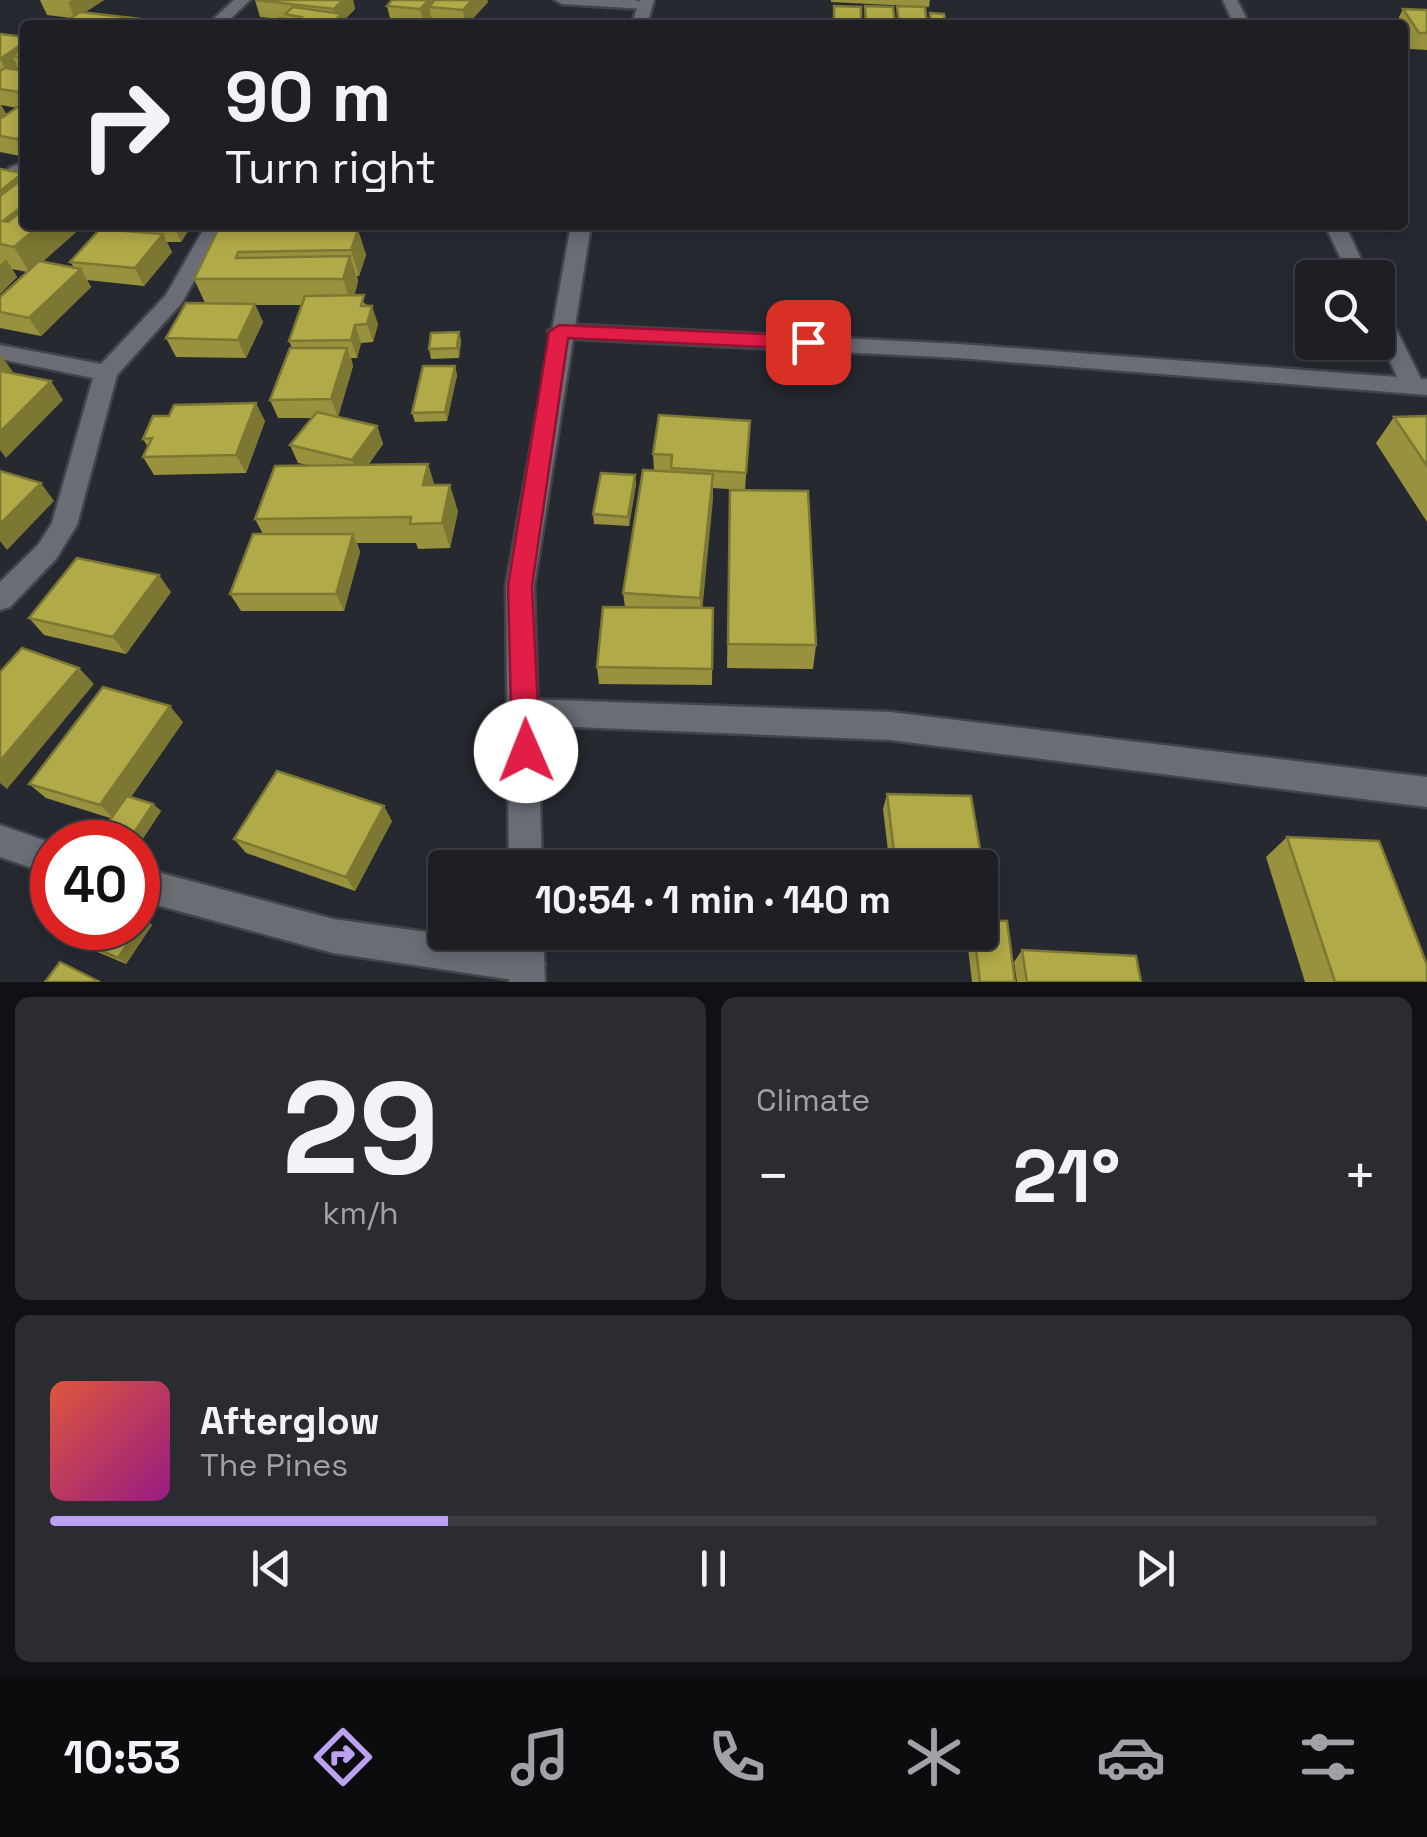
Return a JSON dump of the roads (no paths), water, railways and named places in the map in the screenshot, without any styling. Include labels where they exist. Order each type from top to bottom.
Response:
[{"type":"street","points":[[221,20],[244,0]]},
{"type":"street","points":[[562,0],[646,3]]},
{"type":"street","points":[[0,599],[47,552],[64,525],[106,373],[174,299],[213,230]]},
{"type":"street","points":[[526,850],[526,712],[520,586],[559,332],[579,230]]},
{"type":"street","points":[[1337,230],[1352,260]]},
{"type":"street","points":[[559,332],[958,351],[1420,387]]},
{"type":"street","points":[[1395,342],[1420,387]]},
{"type":"street","points":[[0,352],[106,373]]},
{"type":"street","points":[[526,712],[890,726],[1427,792]]},
{"type":"street","points":[[0,842],[30,852]]},
{"type":"street","points":[[160,890],[333,936],[527,960]]}]
